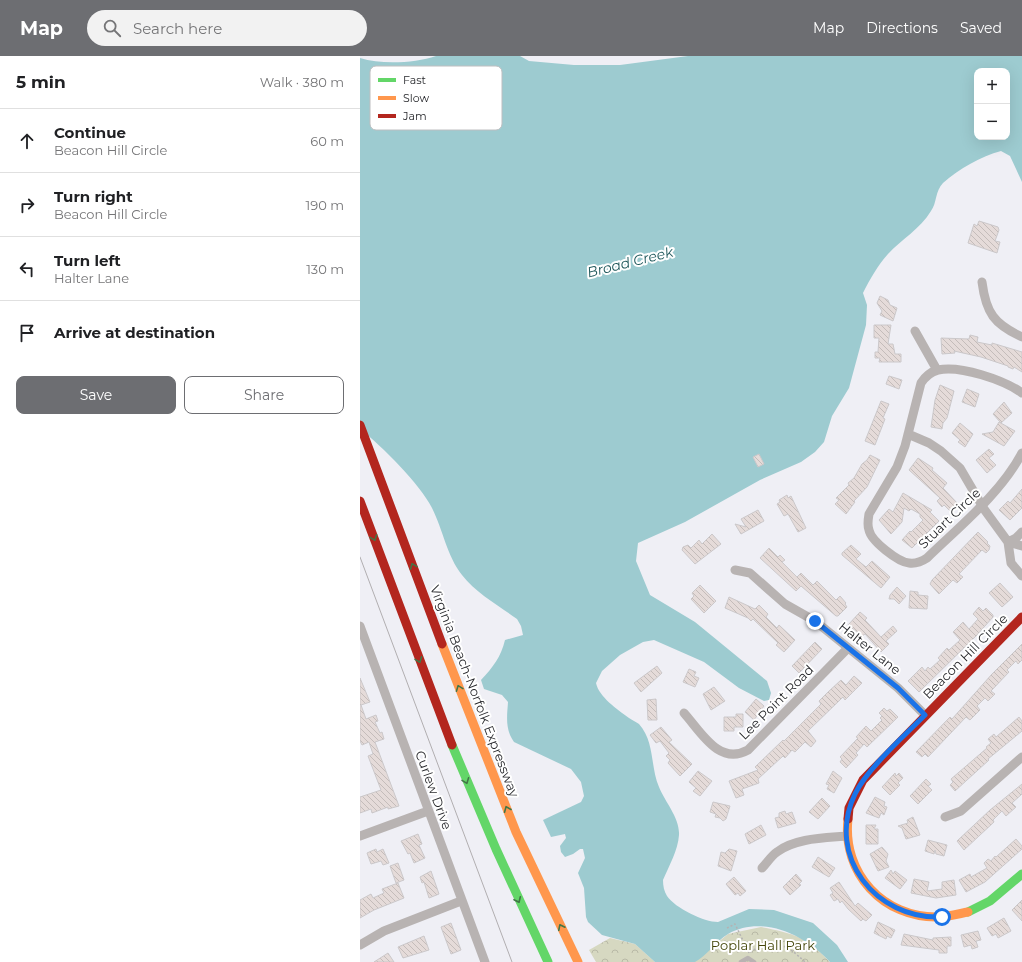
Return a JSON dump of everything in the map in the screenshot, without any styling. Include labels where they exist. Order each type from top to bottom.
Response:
[{"type":"main road","name":"Virginia Beach-Norfolk Expressway","points":[[360,425],[488,763],[542,889],[578,962]]},
{"type":"main road","points":[[360,501],[470,792],[504,869],[548,962]]},
{"type":"main road","name":"Beacon Hill Circle","points":[[1022,617],[925,715],[860,784],[849,810],[847,836],[853,863],[866,885],[881,900],[915,915],[930,918],[968,912],[992,900],[1022,874]]},
{"type":"street","points":[[982,282],[984,295],[991,315],[1005,330],[1022,337]]},
{"type":"street","points":[[915,331],[937,370],[962,371],[977,374],[1002,382],[1022,393]]},
{"type":"street","name":"Stuart Circle","points":[[937,370],[925,378],[921,383],[908,434],[897,467],[869,514],[868,530],[874,540],[901,561],[908,563],[922,562],[1004,481],[1022,453]]},
{"type":"street","points":[[908,434],[929,443],[953,460],[971,485],[981,505],[1008,542],[1010,563],[1022,576]]},
{"type":"street","points":[[1008,542],[1016,538],[1022,532]]},
{"type":"street","points":[[1008,542],[1022,546]]},
{"type":"street","name":"Halter Lane","points":[[734,570],[750,573],[785,604],[815,621],[898,688],[925,715]]},
{"type":"street","name":"Curlew Drive","points":[[360,626],[485,962]]},
{"type":"street","name":"Lee Point Road","points":[[684,712],[715,749],[728,754],[742,753],[748,750],[848,648]]},
{"type":"street","points":[[945,817],[961,811],[1022,757]]},
{"type":"street","points":[[360,836],[428,811]]},
{"type":"street","points":[[762,868],[776,852],[791,845],[815,839],[847,836]]},
{"type":"street","points":[[360,945],[384,931],[462,901]]},
{"type":"lane","points":[[741,962],[743,960],[750,959],[754,962]]},
{"type":"path","points":[[728,928],[735,924],[749,953],[750,959]]},
{"type":"path","points":[[749,953],[767,943],[777,943],[791,951],[805,962]]},
{"type":"green space","name":"Poplar Hall Park","points":[[761,927],[782,931],[799,937],[814,947],[830,962],[694,962],[728,934]]},
{"type":"green space","points":[[610,938],[635,944],[655,962],[596,962],[589,950]]},
{"type":"water","name":"Broad Creek","points":[[436,56],[520,56],[529,61],[574,65],[620,65],[688,56],[1022,56],[1022,182],[1010,156],[1001,151],[993,153],[970,164],[940,186],[933,208],[927,217],[888,254],[881,263],[871,277],[863,293],[867,305],[866,325],[849,388],[832,416],[824,442],[815,452],[801,462],[760,480],[685,522],[638,543],[636,561],[650,595],[695,622],[767,681],[771,693],[769,700],[764,701],[739,688],[704,662],[654,640],[643,642],[620,655],[602,671],[596,683],[601,693],[609,702],[619,711],[639,724],[644,731],[650,746],[656,779],[675,816],[679,829],[678,841],[673,858],[663,880],[665,892],[671,901],[690,914],[705,920],[718,922],[749,909],[774,910],[813,923],[837,945],[848,962],[830,962],[809,944],[796,936],[769,927],[755,926],[741,928],[728,934],[719,940],[704,956],[695,962],[655,962],[635,944],[602,935],[588,922],[586,917],[584,888],[578,873],[585,858],[583,849],[580,849],[565,857],[561,852],[560,846],[566,838],[565,834],[551,837],[543,820],[581,802],[584,796],[581,782],[571,769],[514,742],[508,728],[508,702],[502,695],[484,689],[481,680],[496,662],[505,640],[523,635],[521,626],[517,619],[474,588],[462,575],[453,560],[436,516],[426,498],[400,466],[360,429],[360,58],[378,62],[409,62]]},
{"type":"building","points":[[979,221],[998,227],[999,230],[995,241],[1000,242],[997,253],[968,243],[974,224],[977,226]]},
{"type":"building","points":[[880,296],[888,300],[890,305],[897,308],[893,321],[880,315],[882,311],[877,303]]},
{"type":"building","points":[[874,325],[891,325],[888,344],[893,344],[895,354],[901,354],[901,362],[879,362],[880,358],[875,358],[875,352],[878,352],[879,338],[874,338]]},
{"type":"building","points":[[970,335],[978,337],[977,342],[992,345],[992,343],[1022,352],[1022,372],[1014,367],[1013,369],[981,357],[954,351],[955,353],[942,354],[941,338],[969,339]]},
{"type":"building","points":[[889,376],[902,380],[899,389],[886,384]]},
{"type":"building","points":[[940,385],[954,391],[947,418],[943,423],[942,429],[931,427],[935,400]]},
{"type":"building","points":[[967,389],[979,394],[975,407],[962,402]]},
{"type":"building","points":[[881,401],[889,404],[875,445],[865,441]]},
{"type":"building","points":[[1004,402],[1012,413],[1001,423],[993,414]]},
{"type":"building","points":[[999,422],[1015,431],[1004,446],[982,434],[993,432]]},
{"type":"building","points":[[960,423],[973,434],[965,447],[958,442],[960,440],[952,433]]},
{"type":"building","points":[[989,449],[994,454],[989,458],[996,465],[987,473],[976,460]]},
{"type":"building","points":[[759,454],[764,464],[758,467],[753,457]]},
{"type":"building","points":[[870,455],[880,460],[867,487],[854,501],[855,502],[846,514],[835,504],[839,500],[836,498],[849,485],[848,483],[854,478],[862,464]]},
{"type":"building","points":[[918,458],[933,468],[932,470],[947,483],[943,488],[959,505],[951,512],[944,505],[942,507],[937,501],[940,498],[909,470]]},
{"type":"building","points":[[1022,489],[1022,508],[1010,520],[999,510],[1008,501],[1010,503]]},
{"type":"building","points":[[903,493],[932,510],[930,512],[939,521],[912,548],[902,540],[923,520],[920,517],[920,514],[911,509],[909,511],[904,508],[902,522],[891,534],[879,520],[889,509],[893,512]]},
{"type":"building","points":[[787,495],[788,498],[791,496],[806,528],[798,532],[788,514],[784,516],[777,504],[780,502],[779,500]]},
{"type":"building","points":[[758,510],[764,521],[741,534],[735,524],[746,527],[741,519]]},
{"type":"building","points":[[978,532],[988,542],[987,543],[990,546],[989,550],[986,553],[982,550],[959,574],[963,577],[957,583],[953,580],[939,594],[930,584],[932,580]]},
{"type":"building","points":[[712,534],[721,544],[695,564],[682,550],[683,547],[688,545],[691,548],[699,540],[702,544]]},
{"type":"building","points":[[851,545],[861,554],[856,559],[866,567],[872,561],[890,577],[881,588],[842,555],[842,553]]},
{"type":"building","points":[[769,548],[778,557],[780,555],[785,560],[782,562],[797,577],[801,573],[813,585],[817,581],[836,600],[840,596],[846,603],[845,604],[847,607],[838,616],[836,616],[801,586],[796,591],[760,558]]},
{"type":"building","points":[[1000,583],[1013,597],[1002,607],[989,593]]},
{"type":"building","points":[[700,585],[716,601],[704,613],[691,599],[694,596],[692,593]]},
{"type":"building","points":[[897,587],[906,596],[899,604],[894,599],[889,599],[890,595]]},
{"type":"building","points":[[910,591],[918,592],[918,595],[928,596],[927,609],[909,608]]},
{"type":"building","points":[[729,597],[755,609],[759,605],[768,614],[766,617],[777,628],[779,625],[795,640],[784,652],[776,645],[778,643],[753,619],[751,621],[748,618],[725,608]]},
{"type":"building","points":[[979,607],[983,611],[986,608],[993,615],[993,617],[976,636],[919,692],[908,681],[922,667],[925,671],[928,667],[930,669],[940,660],[938,658],[947,648],[949,650],[960,640],[953,632],[963,622],[969,629],[978,619],[973,614]]},
{"type":"building","points":[[860,612],[867,618],[865,620],[881,637],[893,626],[897,631],[886,641],[889,644],[881,652],[865,634],[862,636],[848,625]]},
{"type":"building","points":[[815,642],[822,649],[799,673],[792,666]]},
{"type":"building","points":[[1022,644],[1022,660],[1018,664],[1016,661],[1007,670],[1009,672],[991,691],[995,694],[988,701],[985,698],[977,706],[980,710],[970,720],[966,717],[928,757],[925,754],[922,757],[916,752],[950,717],[952,719],[992,674]]},
{"type":"building","points":[[657,666],[662,673],[641,692],[634,683]]},
{"type":"building","points":[[689,669],[696,672],[694,676],[699,678],[695,687],[683,682]]},
{"type":"building","points":[[854,676],[862,683],[845,700],[843,697],[808,731],[816,741],[811,747],[805,742],[795,752],[792,750],[785,758],[783,756],[758,779],[759,783],[742,789],[744,795],[736,798],[729,781],[758,770],[755,767],[783,740],[784,741],[821,704],[819,701],[828,692],[841,680],[846,685]]},
{"type":"building","points":[[360,678],[370,702],[361,705],[366,719],[376,715],[378,721],[375,722],[380,733],[382,732],[384,739],[375,742],[399,806],[388,809],[388,807],[372,813],[371,809],[360,813],[360,797],[381,790],[368,756],[373,754],[369,742],[362,745],[360,741]]},
{"type":"building","points":[[714,687],[725,701],[711,710],[703,694]]},
{"type":"building","points":[[656,699],[657,720],[648,720],[647,700]]},
{"type":"building","points":[[756,699],[764,706],[754,720],[745,712]]},
{"type":"building","points":[[884,708],[887,711],[890,709],[898,717],[867,747],[864,744],[856,753],[858,755],[846,768],[840,762],[842,759],[840,757],[858,738],[856,737],[866,726],[871,731],[882,720],[880,718],[882,716],[879,713]]},
{"type":"building","points":[[736,714],[743,714],[743,727],[734,727],[734,731],[724,731],[724,717],[736,717]]},
{"type":"building","points":[[1019,717],[1022,721],[1022,731],[988,759],[989,760],[955,791],[950,785],[953,782],[951,779],[987,748],[986,747],[991,743],[988,739],[994,734],[996,737]]},
{"type":"building","points":[[661,727],[672,740],[669,742],[692,764],[680,776],[668,763],[670,760],[666,756],[669,753],[660,741],[656,743],[650,735]]},
{"type":"building","points":[[698,771],[712,781],[700,796],[693,791],[696,788],[689,782]]},
{"type":"building","points":[[833,771],[842,778],[834,793],[827,789],[829,785],[826,784]]},
{"type":"building","points":[[895,773],[896,776],[899,773],[903,778],[898,783],[900,785],[890,795],[882,787]]},
{"type":"building","points":[[926,779],[931,784],[928,786],[932,790],[918,804],[910,796]]},
{"type":"building","points":[[1022,784],[1022,794],[1012,803],[1016,807],[1006,816],[1002,811],[993,820],[994,822],[964,850],[957,841],[990,810]]},
{"type":"building","points":[[875,797],[885,802],[884,806],[887,807],[884,815],[881,813],[879,818],[866,813]]},
{"type":"building","points":[[822,798],[830,806],[818,819],[809,812]]},
{"type":"building","points":[[713,802],[730,806],[726,819],[723,821],[720,818],[715,817],[716,814],[710,812]]},
{"type":"building","points":[[785,811],[786,814],[792,812],[796,823],[778,828],[775,818],[779,817],[779,813]]},
{"type":"building","points":[[913,817],[920,835],[906,839],[902,828],[898,826],[908,823],[907,820]]},
{"type":"building","points":[[761,825],[766,835],[749,844],[745,834]]},
{"type":"building","points":[[866,825],[876,825],[874,829],[878,829],[878,844],[866,844]]},
{"type":"building","points":[[418,834],[422,844],[419,845],[425,858],[414,863],[410,853],[408,854],[401,841]]},
{"type":"building","points":[[1016,839],[1022,846],[1022,849],[985,882],[966,892],[959,880],[970,874],[971,877],[987,868],[984,863],[988,859],[991,861]]},
{"type":"building","points":[[928,840],[947,845],[944,856],[936,854],[935,850],[934,854],[925,851]]},
{"type":"building","points":[[882,847],[888,854],[886,861],[889,867],[878,871],[870,854]]},
{"type":"building","points":[[376,849],[377,852],[383,849],[389,863],[383,865],[381,861],[371,864],[367,853]]},
{"type":"building","points":[[729,849],[737,851],[731,871],[718,866],[721,852],[725,853]]},
{"type":"building","points":[[818,857],[835,868],[829,877],[812,867]]},
{"type":"building","points":[[398,863],[404,880],[396,883],[390,866]]},
{"type":"building","points":[[891,870],[893,874],[895,871],[907,880],[900,889],[885,878]]},
{"type":"building","points":[[431,871],[439,894],[429,898],[424,882],[422,883],[420,877]]},
{"type":"building","points":[[796,874],[802,881],[799,884],[801,885],[790,895],[783,887]]},
{"type":"building","points":[[734,877],[746,891],[740,896],[738,893],[735,895],[726,884]]},
{"type":"building","points":[[914,879],[929,882],[927,891],[942,889],[942,882],[954,880],[956,895],[936,898],[911,893]]},
{"type":"building","points":[[839,882],[855,906],[858,903],[872,915],[866,921],[863,919],[861,921],[842,901],[840,903],[838,899],[834,901],[830,895],[833,893],[830,888]]},
{"type":"building","points":[[398,883],[404,898],[374,910],[360,918],[360,900],[371,894],[373,898],[384,893],[382,889]]},
{"type":"building","points":[[1022,900],[1022,921],[1012,910]]},
{"type":"building","points":[[1004,918],[1011,931],[998,938],[996,934],[992,936],[987,928]]},
{"type":"building","points":[[878,922],[895,930],[891,938],[887,936],[886,939],[874,933]]},
{"type":"building","points":[[451,923],[461,950],[451,954],[441,927]]},
{"type":"building","points":[[978,931],[981,940],[976,941],[978,947],[972,949],[971,945],[964,947],[961,935]]},
{"type":"building","points":[[904,934],[933,940],[933,938],[951,937],[951,946],[947,946],[947,953],[939,953],[939,950],[901,945]]},
{"type":"building","points":[[424,936],[429,950],[403,958],[398,947]]},
{"type":"building","points":[[388,953],[394,962],[374,962]]},
{"type":"tram line","points":[[360,557],[512,962]]},
{"type":"traffic: fast","points":[[452,745],[496,849],[548,962]]},
{"type":"traffic: fast","points":[[968,912],[990,901],[1022,874]]},
{"type":"traffic: slow","points":[[442,644],[516,832],[578,962]]},
{"type":"traffic: slow","points":[[848,819],[848,839],[852,857],[859,874],[870,889],[884,901],[900,910],[918,915],[941,917],[968,912]]},
{"type":"traffic: jam","points":[[360,425],[442,644]]},
{"type":"traffic: jam","points":[[360,501],[452,745]]},
{"type":"traffic: jam","points":[[848,819],[849,808],[863,780],[1022,617]]},
{"type":"route","points":[[815,621],[898,688],[925,715],[860,784],[849,810],[847,836],[849,850],[858,875],[874,895],[904,912],[930,918],[942,917]]}]
